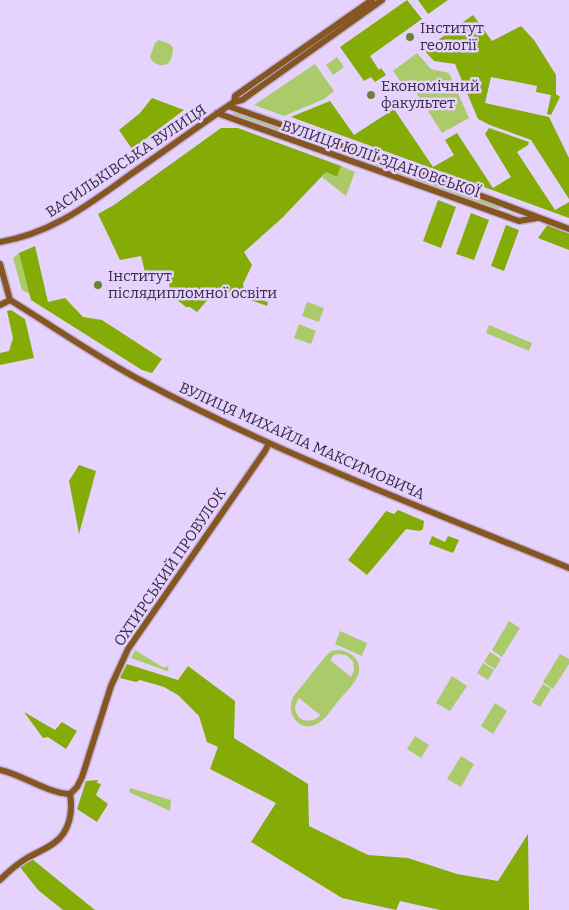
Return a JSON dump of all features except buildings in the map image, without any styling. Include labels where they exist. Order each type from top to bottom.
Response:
[{"type":"main road","name":"ВАСИЛЬКІВСЬКА ВУЛИЦЯ","points":[[231,104],[235,96],[372,0]]},
{"type":"main road","name":"ВАСИЛЬКІВСЬКА ВУЛИЦЯ","points":[[0,242],[29,236],[59,224],[231,104],[242,100],[382,0]]},
{"type":"main road","name":"ВУЛИЦЯ ЮЛІЇ ЗДАНОВСЬКОЇ","points":[[231,104],[569,229]]},
{"type":"main road","name":"ВУЛИЦЯ ЮЛІЇ ЗДАНОВСЬКОЇ","points":[[217,114],[519,221],[538,218]]},
{"type":"main road","points":[[0,264],[10,300],[0,305]]},
{"type":"main road","name":"ВУЛИЦЯ МИХАЙЛА МАКСИМОВИЧА","points":[[10,300],[141,380],[269,443],[569,568]]},
{"type":"main road","name":"ОХТИРСЬКИЙ ПРОВУЛОК","points":[[70,794],[77,787],[82,777],[111,686],[128,649],[269,443]]},
{"type":"main road","points":[[0,770],[26,778],[60,793],[70,794],[71,809],[66,829],[59,839],[26,858],[0,880]]},
{"type":"green space","points":[[407,0],[422,19],[370,56],[379,70],[381,68],[386,75],[375,82],[371,77],[364,81],[340,47]]},
{"type":"green space","points":[[418,0],[448,0],[428,14]]},
{"type":"green space","points":[[473,15],[492,41],[521,26],[534,40],[556,75],[556,94],[560,97],[551,115],[547,114],[551,95],[536,92],[537,86],[491,77],[485,103],[549,117],[569,158],[569,199],[531,140],[478,119],[455,64],[434,61],[424,50]]},
{"type":"green space","points":[[159,40],[170,44],[173,48],[170,61],[165,65],[156,64],[150,57],[155,43]]},
{"type":"green space","points":[[417,53],[431,69],[449,73],[469,118],[442,133],[414,89],[409,93],[393,71]]},
{"type":"green space","points":[[337,57],[344,67],[333,75],[326,65]]},
{"type":"green space","points":[[315,64],[334,91],[324,99],[284,116],[254,105]]},
{"type":"green space","points":[[152,98],[184,110],[132,149],[119,130],[140,113]]},
{"type":"green space","points":[[330,101],[354,135],[394,109],[433,167],[454,155],[445,140],[457,133],[493,188],[511,177],[485,134],[489,128],[529,142],[528,145],[517,152],[555,210],[569,202],[569,218],[291,117]]},
{"type":"green space","points":[[234,110],[500,205],[499,210],[233,114]]},
{"type":"green space","points":[[221,128],[238,128],[341,166],[337,177],[326,172],[282,218],[244,252],[252,265],[243,284],[245,294],[268,302],[267,306],[218,288],[197,312],[190,307],[186,307],[171,295],[167,272],[146,276],[141,256],[120,260],[98,214],[114,205]]},
{"type":"green space","points":[[341,166],[355,172],[346,196],[322,177],[326,172],[337,177]]},
{"type":"green space","points":[[438,200],[456,207],[441,248],[423,241]]},
{"type":"green space","points":[[471,213],[489,220],[474,260],[456,254]]},
{"type":"green space","points":[[548,224],[569,232],[569,250],[538,238]]},
{"type":"green space","points":[[506,225],[519,230],[504,271],[491,266]]},
{"type":"green space","points":[[35,246],[48,302],[65,298],[83,317],[102,320],[162,359],[152,373],[142,370],[31,300],[19,253]]},
{"type":"green space","points":[[19,253],[30,294],[22,290],[13,258]]},
{"type":"green space","points":[[307,302],[324,308],[319,322],[302,316]]},
{"type":"green space","points":[[11,310],[25,319],[34,358],[0,365],[0,353],[9,351],[13,338],[7,311]]},
{"type":"green space","points":[[299,324],[316,331],[311,344],[294,338]]},
{"type":"green space","points":[[489,325],[532,343],[529,351],[486,333]]},
{"type":"green space","points":[[79,465],[96,471],[79,534],[69,481]]},
{"type":"green space","points":[[398,510],[424,521],[423,529],[420,531],[406,529],[367,575],[348,560],[386,511],[394,514]]},
{"type":"green space","points":[[432,536],[445,542],[448,536],[459,540],[453,553],[429,544]]},
{"type":"green space","points":[[509,621],[520,628],[502,657],[492,650]]},
{"type":"green space","points":[[340,631],[367,643],[362,656],[335,644]]},
{"type":"green space","points":[[135,650],[164,668],[167,666],[169,670],[167,671],[131,658]]},
{"type":"green space","points":[[331,651],[344,651],[353,656],[359,664],[356,679],[322,721],[309,726],[298,723],[291,709],[293,697]],"holes":[[[334,655],[346,655],[353,661],[354,671],[351,677],[330,660]],[[299,698],[320,715],[320,716],[307,721],[300,718],[297,715],[295,706]]]},
{"type":"green space","points":[[490,652],[501,659],[495,669],[484,662]]},
{"type":"green space","points":[[560,654],[569,659],[569,664],[553,689],[543,682]]},
{"type":"green space","points":[[483,663],[494,670],[488,680],[477,673]]},
{"type":"green space","points":[[127,664],[178,680],[188,666],[235,701],[234,738],[308,784],[309,826],[368,855],[408,858],[457,874],[498,881],[528,834],[529,910],[440,910],[400,901],[396,910],[342,898],[251,842],[276,803],[210,769],[218,747],[207,742],[199,716],[178,695],[164,687],[140,680],[136,682],[120,678]]},
{"type":"green space","points":[[452,676],[467,686],[450,711],[436,703]]},
{"type":"green space","points":[[543,684],[551,689],[540,707],[532,702]]},
{"type":"green space","points":[[495,703],[507,711],[493,734],[481,726]]},
{"type":"green space","points":[[24,712],[55,730],[62,722],[77,731],[66,749],[48,737],[43,738]]},
{"type":"green space","points":[[415,736],[429,745],[421,758],[407,749]]},
{"type":"green space","points":[[461,756],[474,764],[461,787],[447,779]]},
{"type":"green space","points":[[98,780],[97,783],[101,784],[96,795],[108,804],[97,822],[77,809],[86,781]]},
{"type":"green space","points":[[130,788],[171,800],[170,811],[129,792]]},
{"type":"green space","points":[[32,859],[95,910],[63,910],[38,890],[20,867]]},
{"type":"place","name":"Інститут геології","points":[[410,37]]},
{"type":"place","name":"Економічний факультет","points":[[371,95]]},
{"type":"place","name":"Інститут післядипломної освіти","points":[[98,285]]}]
